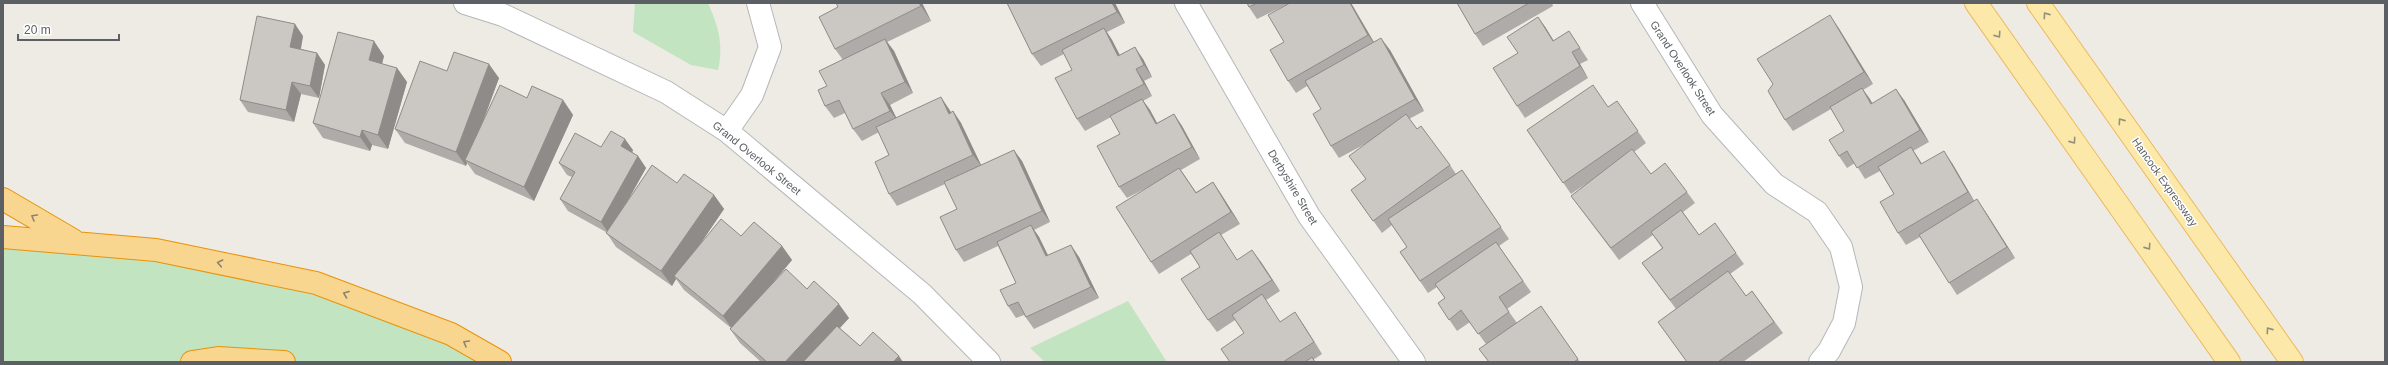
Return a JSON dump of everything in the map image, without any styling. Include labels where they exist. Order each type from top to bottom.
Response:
[{"type":"highway","points":[[3,199],[80,244]]},
{"type":"highway","points":[[3,237],[156,250],[316,283],[451,334],[500,362]]},
{"type":"highway","points":[[192,362],[218,358],[284,362]]},
{"type":"main road","points":[[1976,3],[2230,362]]},
{"type":"main road","name":"Hancock Expressway","points":[[2038,3],[2292,362]]},
{"type":"street","name":"Grand Overlook Street","points":[[465,3],[504,15],[666,92],[727,131],[922,294],[989,362]]},
{"type":"street","points":[[727,131],[752,95],[770,47],[758,3]]},
{"type":"street","name":"Derbyshire Street","points":[[1186,3],[1309,216],[1414,362]]},
{"type":"street","name":"Grand Overlook Street","points":[[1642,3],[1712,115],[1774,184],[1817,212],[1841,247],[1852,286],[1844,323],[1829,351],[1820,362]]},
{"type":"green space","points":[[635,3],[708,3],[719,35],[720,61],[718,70],[691,65],[633,32]]},
{"type":"green space","points":[[3,239],[156,250],[451,334],[494,362],[3,362]]},
{"type":"green space","points":[[1128,301],[1167,362],[1045,362],[1030,348]]},
{"type":"building","points":[[836,3],[919,3],[921,6],[835,49],[819,17],[838,7]]},
{"type":"building","points":[[1007,3],[1112,3],[1117,12],[1032,54]]},
{"type":"building","points":[[1247,3],[1257,3],[1249,7]]},
{"type":"building","points":[[1290,3],[1350,3],[1368,35],[1288,81],[1270,50],[1284,42],[1268,15]]},
{"type":"building","points":[[1457,3],[1529,3],[1475,34]]},
{"type":"building","points":[[1830,15],[1864,72],[1785,120],[1768,91],[1773,84],[1757,59]]},
{"type":"building","points":[[257,16],[295,24],[290,47],[317,53],[310,86],[292,82],[286,110],[240,100]]},
{"type":"building","points":[[1538,17],[1553,41],[1569,31],[1580,48],[1572,52],[1580,66],[1517,106],[1493,68],[1518,53],[1507,37]]},
{"type":"building","points":[[1104,28],[1118,56],[1135,47],[1144,65],[1136,69],[1144,84],[1077,119],[1055,78],[1072,70],[1062,50]]},
{"type":"building","points":[[338,32],[374,41],[369,60],[397,68],[378,135],[362,130],[360,137],[313,123]]},
{"type":"building","points":[[1381,38],[1415,99],[1331,146],[1313,114],[1321,109],[1305,81]]},
{"type":"building","points":[[885,39],[905,82],[881,93],[890,111],[853,129],[839,100],[825,106],[818,90],[827,86],[819,71]]},
{"type":"building","points":[[454,52],[489,64],[456,152],[395,129],[420,61],[447,71]]},
{"type":"building","points":[[500,85],[527,98],[532,86],[563,100],[524,187],[465,160]]},
{"type":"building","points":[[1593,85],[1608,107],[1617,101],[1638,131],[1563,183],[1527,130]]},
{"type":"building","points":[[1862,88],[1871,104],[1896,89],[1920,130],[1857,168],[1847,151],[1839,156],[1829,140],[1844,131],[1830,107]]},
{"type":"building","points":[[941,97],[949,114],[953,111],[973,155],[889,194],[875,162],[889,155],[876,127]]},
{"type":"building","points":[[1142,99],[1156,124],[1174,114],[1192,147],[1119,187],[1097,146],[1120,134],[1110,116]]},
{"type":"building","points":[[1406,114],[1417,129],[1421,126],[1450,165],[1373,221],[1351,190],[1366,179],[1349,156]]},
{"type":"building","points":[[611,131],[625,139],[621,146],[638,156],[601,222],[560,199],[575,172],[559,163],[575,133],[601,147]]},
{"type":"building","points":[[1911,147],[1921,164],[1944,151],[1968,192],[1898,233],[1880,202],[1894,194],[1878,167]]},
{"type":"building","points":[[1632,149],[1651,174],[1665,163],[1687,192],[1611,248],[1571,196]]},
{"type":"building","points":[[1014,150],[1042,211],[956,250],[940,217],[957,209],[944,182]]},
{"type":"building","points":[[652,165],[677,183],[684,174],[714,195],[661,271],[606,233]]},
{"type":"building","points":[[1179,168],[1196,193],[1213,182],[1231,212],[1151,262],[1116,207]]},
{"type":"building","points":[[1462,170],[1501,227],[1420,281],[1400,252],[1407,247],[1388,219]]},
{"type":"building","points":[[1977,199],[2007,247],[1949,283],[1919,235]]},
{"type":"building","points":[[1681,210],[1699,235],[1715,223],[1736,253],[1670,300],[1642,263],[1663,248],[1651,232]]},
{"type":"building","points":[[721,219],[741,236],[754,222],[782,246],[723,316],[674,276]]},
{"type":"building","points":[[1031,225],[1046,256],[1071,245],[1091,287],[1026,317],[1018,302],[1008,306],[1000,290],[1016,283],[997,242]]},
{"type":"building","points":[[1219,232],[1237,260],[1252,250],[1272,280],[1208,320],[1181,279],[1200,267],[1190,251]]},
{"type":"building","points":[[1496,242],[1523,281],[1499,297],[1509,312],[1478,334],[1461,310],[1449,320],[1438,303],[1445,298],[1435,284]]},
{"type":"building","points":[[786,269],[807,289],[814,281],[839,304],[785,362],[767,362],[730,329]]},
{"type":"building","points":[[1728,271],[1746,296],[1752,291],[1774,322],[1718,362],[1687,362],[1658,322]]},
{"type":"building","points":[[1262,294],[1280,322],[1295,312],[1314,342],[1283,362],[1230,362],[1221,349],[1244,333],[1232,315]]},
{"type":"building","points":[[1541,306],[1578,359],[1574,362],[1489,362],[1479,349]]},
{"type":"building","points":[[837,326],[860,346],[873,332],[899,356],[893,362],[803,362]]},
{"type":"building","points":[[1312,357],[1315,362],[1305,362]]}]
